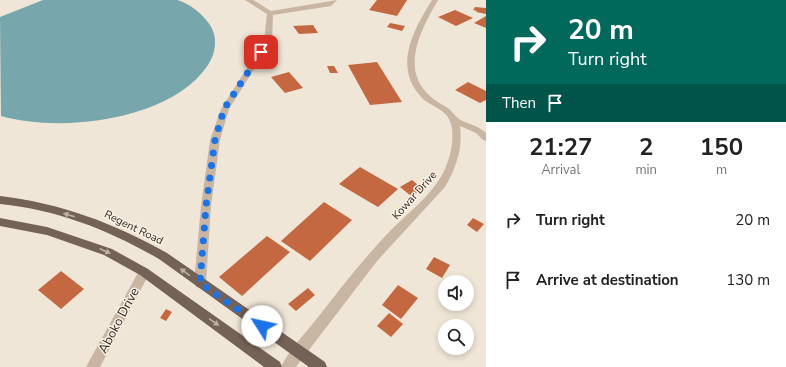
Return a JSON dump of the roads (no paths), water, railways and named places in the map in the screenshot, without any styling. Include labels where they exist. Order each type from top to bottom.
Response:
[{"type":"main road","name":"Regent Road","points":[[0,200],[22,202],[58,211],[112,230],[163,256],[320,367]]},
{"type":"main road","points":[[0,222],[47,231],[108,252],[144,272],[275,367]]},
{"type":"street","points":[[248,0],[270,13],[331,4],[334,0]]},
{"type":"street","points":[[436,0],[426,16],[410,58],[412,73],[426,97],[443,109],[454,120],[483,135]]},
{"type":"street","points":[[200,283],[206,206],[215,140],[224,109],[268,41],[270,13]]},
{"type":"street","name":"Kowar Drive","points":[[288,367],[386,243],[445,180],[453,161],[456,147],[454,120]]},
{"type":"street","name":"Aboko Drive","points":[[93,367],[144,272]]},
{"type":"water","points":[[43,0],[182,1],[204,17],[213,30],[215,45],[213,55],[208,65],[191,84],[168,99],[142,110],[113,118],[83,122],[53,123],[25,121],[1,116],[0,17]]}]
